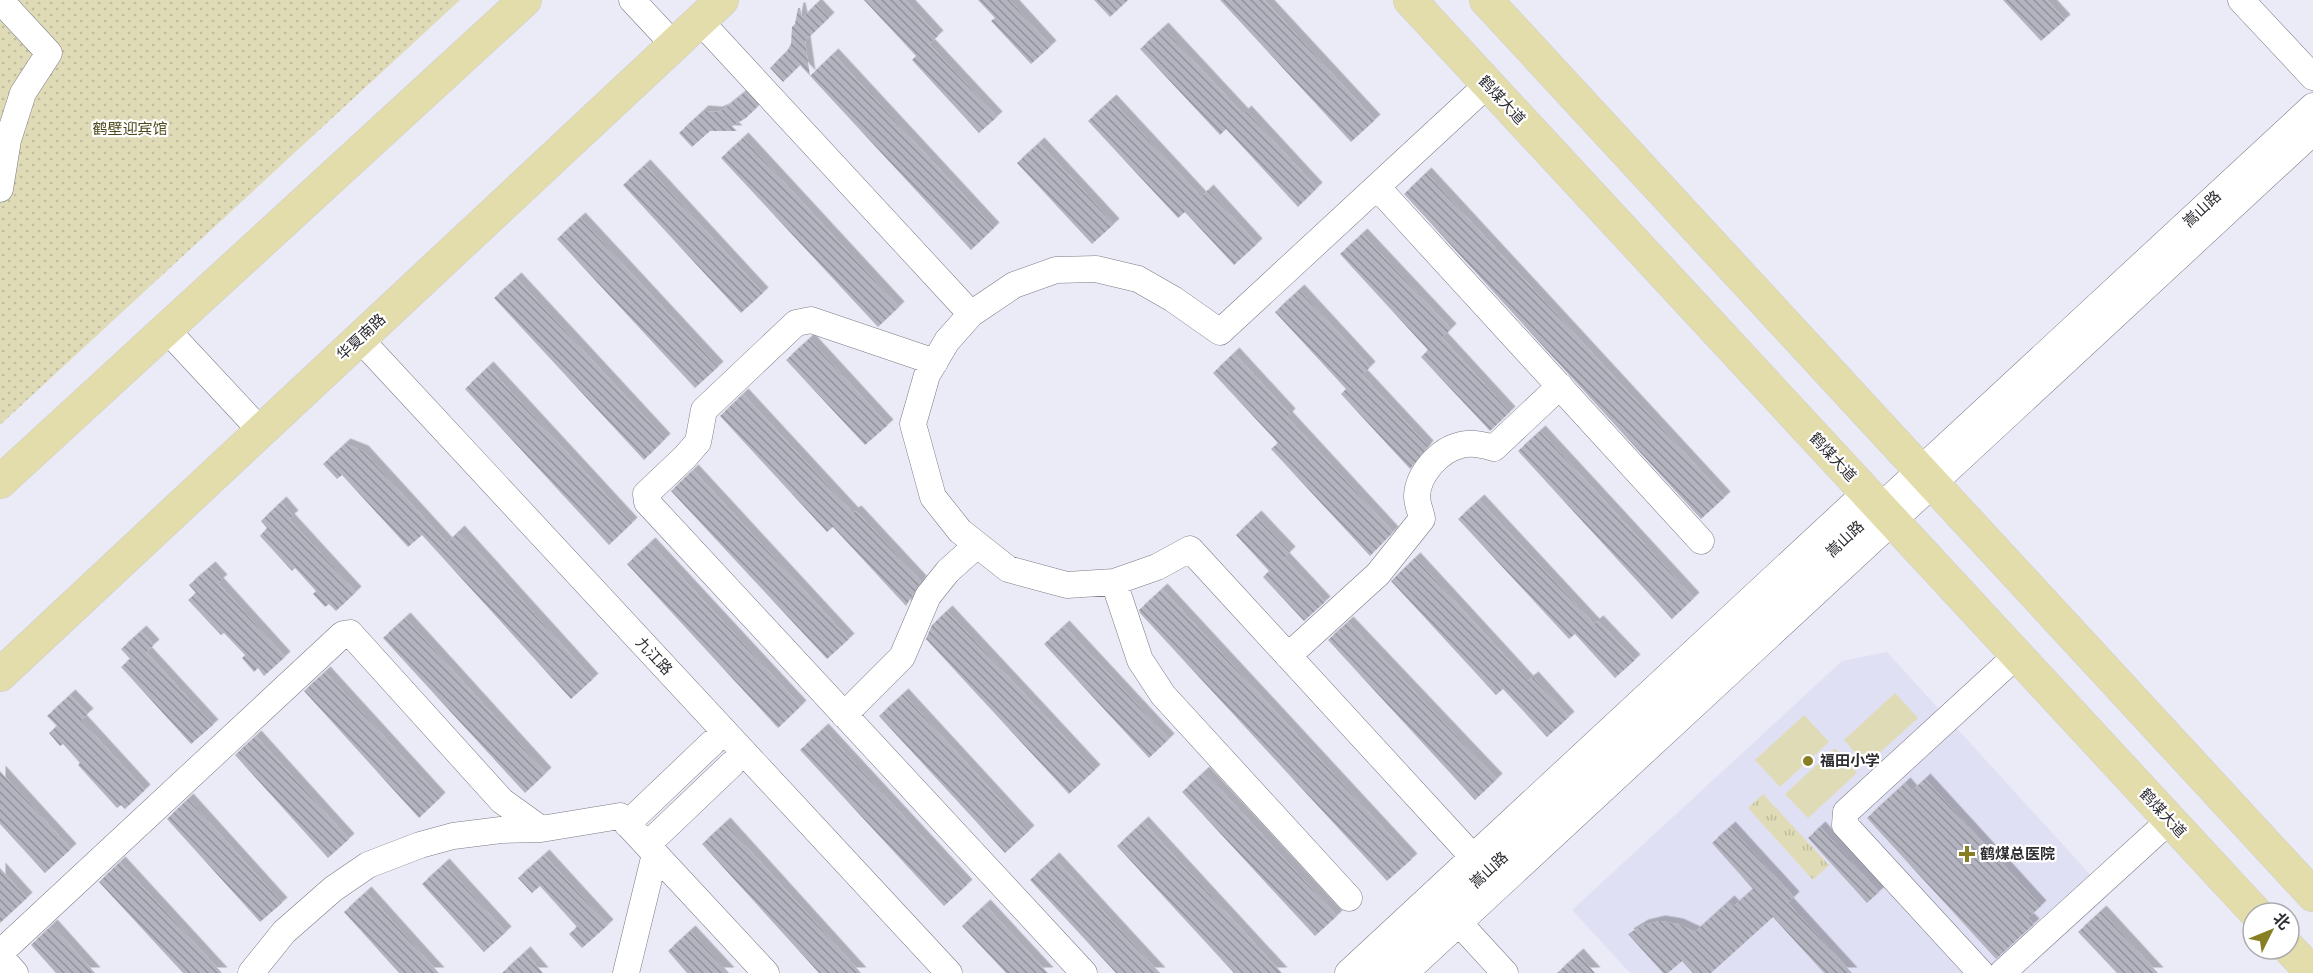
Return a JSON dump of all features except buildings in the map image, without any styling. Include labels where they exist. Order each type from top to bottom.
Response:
[{"type":"main road","points":[[0,482],[525,0]]},
{"type":"main road","name":"鹤煤大道","points":[[1410,0],[2245,901]]},
{"type":"main road","points":[[1486,0],[2313,895]]},
{"type":"main road","name":"华夏南路","points":[[0,675],[711,10]]},
{"type":"main road","points":[[2301,961],[2312,973]]},
{"type":"street","points":[[0,0],[49,53],[23,93],[8,140],[0,189]]},
{"type":"street","points":[[632,0],[674,45]]},
{"type":"street","points":[[2241,0],[2313,78]]},
{"type":"street","points":[[711,10],[971,314]]},
{"type":"street","points":[[1473,857],[1190,549],[1157,567],[1114,582],[1067,585],[1008,569],[960,531],[933,497],[914,424],[927,375],[947,341],[971,314],[1014,285],[1056,270],[1096,269],[1137,279],[1173,299],[1220,332],[1488,84]]},
{"type":"street","name":"嵩山路","points":[[1926,477],[2313,106]]},
{"type":"street","name":"嵩山路","points":[[1377,973],[1880,507],[1926,477],[2313,132]]},
{"type":"street","points":[[1377,187],[1701,541]]},
{"type":"street","points":[[935,362],[811,320],[796,323],[704,410],[698,442],[685,458],[646,494],[647,502],[1084,973]]},
{"type":"street","points":[[166,329],[261,431]]},
{"type":"street","name":"九江路","points":[[354,344],[712,743],[926,973]]},
{"type":"street","name":"九江路","points":[[354,344],[949,973]]},
{"type":"street","points":[[1288,656],[1378,574],[1422,519],[1417,498],[1420,482],[1429,466],[1444,453],[1461,445],[1480,444],[1494,448],[1560,386]]},
{"type":"street","points":[[1348,973],[1473,857],[1880,507]]},
{"type":"street","name":"嵩山路","points":[[1405,973],[1459,923],[1880,507]]},
{"type":"street","points":[[844,715],[902,657],[928,596],[948,571],[977,545]]},
{"type":"street","points":[[1114,582],[1140,660],[1163,695],[1349,898]]},
{"type":"street","points":[[15,973],[0,955],[343,634],[350,633],[502,801],[541,828]]},
{"type":"street","points":[[1980,973],[1845,825],[1846,812],[2017,655]]},
{"type":"street","points":[[627,824],[712,743]]},
{"type":"street","points":[[626,973],[651,849],[732,764]]},
{"type":"street","points":[[251,973],[284,932],[333,889],[368,865],[420,844],[453,836],[541,828],[620,816],[766,973]]},
{"type":"street","points":[[2002,973],[2170,820]]},
{"type":"street","points":[[1459,923],[1505,973]]},
{"type":"shaded area","name":"福田小学","points":[[1887,652],[2109,895],[2023,973],[1630,973],[1572,910],[1842,661]]},
{"type":"green space","name":"鹤壁迎宾馆","points":[[0,0],[460,0],[0,425]]},
{"type":"green space","points":[[1895,693],[1918,718],[1866,765],[1844,740]]},
{"type":"green space","points":[[1804,715],[1829,742],[1780,787],[1755,760]]},
{"type":"green space","points":[[1835,748],[1857,773],[1808,818],[1785,794]]},
{"type":"green space","points":[[1763,794],[1829,865],[1813,880],[1748,808]]},
{"type":"place","name":"福田小学","points":[[1808,761]]},
{"type":"place","name":"鹤煤总医院","points":[[1967,854]]}]
